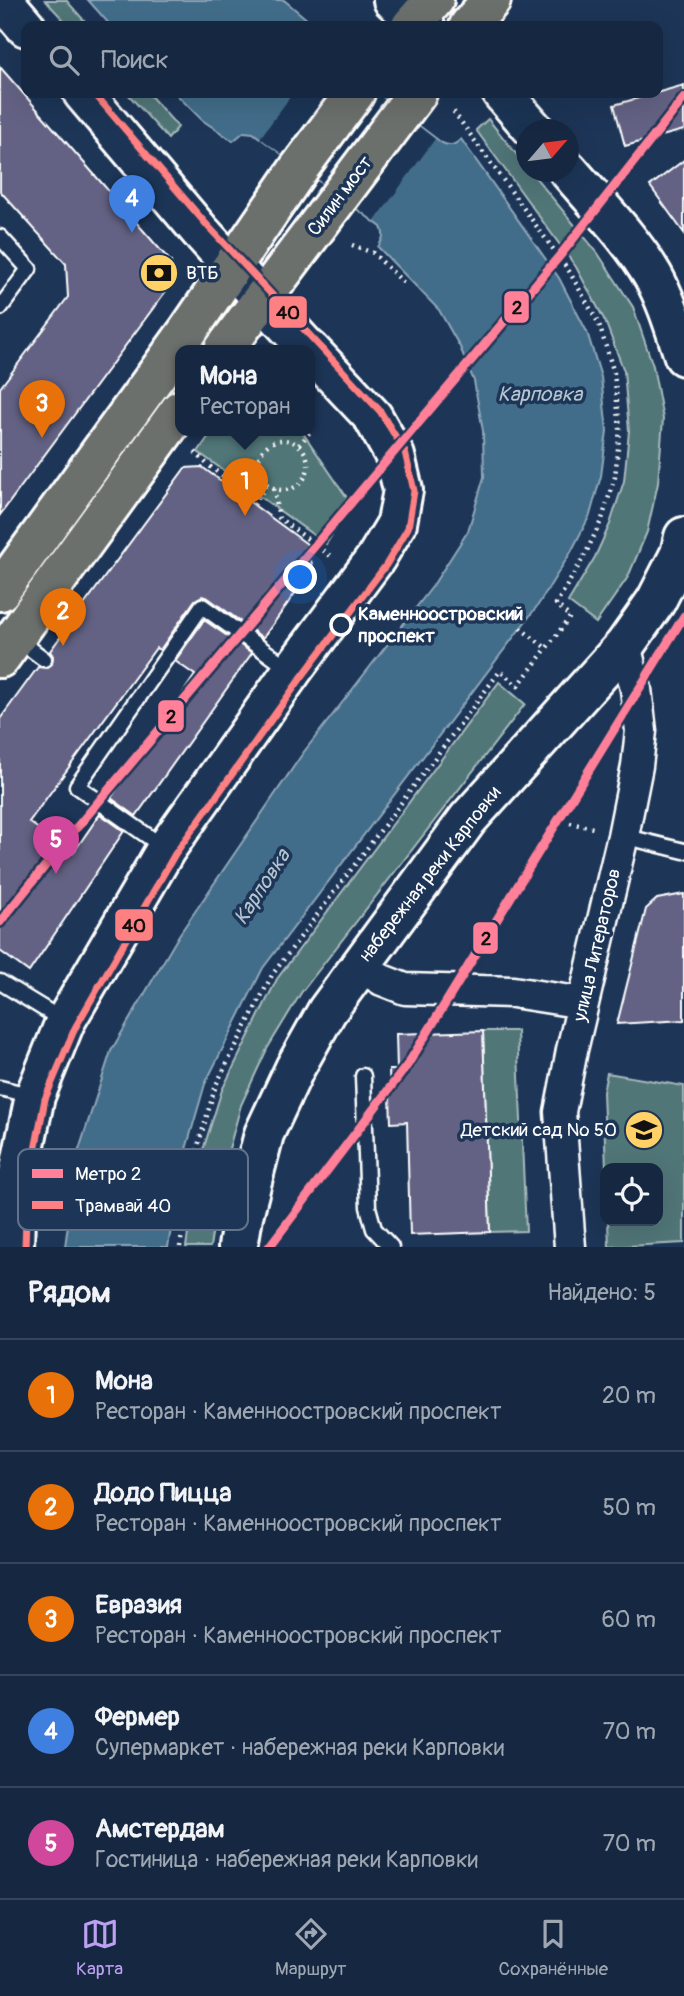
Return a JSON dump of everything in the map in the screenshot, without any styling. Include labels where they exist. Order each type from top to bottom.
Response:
[{"type":"main road","points":[[473,21],[491,0]]},
{"type":"main road","points":[[177,345],[300,167],[351,98]]},
{"type":"main road","name":"Силин мост","points":[[263,300],[340,196],[421,107]]},
{"type":"main road","points":[[229,345],[263,300]]},
{"type":"main road","points":[[0,591],[175,348]]},
{"type":"main road","points":[[20,652],[178,436]]},
{"type":"street","points":[[3,0],[21,21]]},
{"type":"street","points":[[87,98],[190,220],[304,345]]},
{"type":"street","points":[[506,98],[524,119]]},
{"type":"street","points":[[579,182],[627,240],[678,315],[684,356]]},
{"type":"street","points":[[14,1247],[17,1092],[65,1022],[166,849],[376,558],[397,523],[403,490],[395,456],[373,417],[315,356]]},
{"type":"street","name":"набережная реки Карповки","points":[[248,1196],[264,1134],[295,1068],[327,1011],[468,819],[625,645],[656,601],[683,548]]},
{"type":"street","name":"улица Литераторов","points":[[570,1247],[560,1112],[638,766],[641,731],[636,689],[625,645]]},
{"type":"street","points":[[359,966],[382,981],[405,989],[513,992],[583,1003]]},
{"type":"lane","points":[[0,237],[29,269],[0,308]]},
{"type":"lane","points":[[166,849],[77,786],[202,606],[292,671]]},
{"type":"lane","points":[[111,709],[124,718]]},
{"type":"lane","points":[[623,835],[684,851]]},
{"type":"lane","points":[[0,982],[65,1022]]},
{"type":"lane","points":[[363,1076],[368,1207],[374,1229],[391,1247]]},
{"type":"path","points":[[197,1149],[216,1086],[272,975],[500,671],[518,686],[569,617],[556,604],[585,555],[602,519],[615,477],[620,429],[614,373],[598,324],[569,271],[451,107],[421,107]]},
{"type":"path","points":[[352,245],[373,253],[405,284]]},
{"type":"path","points":[[191,436],[234,485],[262,479]]},
{"type":"path","points":[[299,445],[307,436]]},
{"type":"path","points":[[274,441],[292,441],[305,452],[308,469],[300,485],[283,491],[274,489],[262,479],[258,471],[258,461],[266,446],[274,441]]},
{"type":"path","points":[[254,505],[267,485]]},
{"type":"path","points":[[274,489],[279,518],[332,558]]},
{"type":"path","points":[[520,628],[546,648]]},
{"type":"green space","points":[[45,0],[66,0],[85,21],[64,21]]},
{"type":"green space","points":[[131,98],[152,98],[178,127],[168,139]]},
{"type":"green space","points":[[488,119],[516,154],[516,182],[539,182],[597,252],[633,307],[653,366],[663,419],[658,483],[647,532],[628,577],[596,623],[568,602],[595,557],[610,524],[624,481],[629,431],[624,371],[605,321],[576,267],[476,130]]},
{"type":"green space","points":[[209,436],[305,436],[352,505],[326,544],[198,452]]},
{"type":"green space","points":[[499,682],[525,704],[301,993],[267,1049],[241,1105],[229,1149],[203,1149],[222,1090],[277,979]]},
{"type":"green space","points":[[483,1031],[517,1031],[526,1231],[490,1232]]},
{"type":"green space","name":"Детский сад № 50","points":[[607,1073],[684,1086],[684,1243],[609,1247],[608,1226],[663,1226],[663,1163],[606,1163],[603,1092]]},
{"type":"green space","points":[[188,1230],[213,1230],[210,1247],[186,1247]]},
{"type":"water","points":[[88,0],[284,0],[309,21],[107,21]]},
{"type":"water","name":"Карповка","points":[[180,98],[383,98],[442,143],[453,145],[461,139],[559,278],[587,332],[601,377],[607,431],[601,476],[590,515],[571,552],[538,605],[263,968],[205,1084],[186,1149],[79,1149],[111,1051],[179,935],[303,753],[432,587],[468,531],[484,477],[483,431],[474,381],[460,347],[439,310],[378,247],[383,237],[381,227],[253,133],[244,132],[233,141],[202,120]]},
{"type":"water","name":"Карповка","points":[[67,1230],[171,1230],[168,1247],[65,1247]]},
{"type":"pier","points":[[289,98],[382,98],[435,139],[375,221],[260,138]]},
{"type":"building","points":[[0,67],[21,91],[21,98],[27,98],[171,262],[174,280],[0,515],[0,388],[68,297],[66,264],[0,191]]},
{"type":"building","points":[[684,85],[684,130],[625,146],[614,105],[638,98],[663,98],[663,91]]},
{"type":"building","points":[[684,160],[684,233],[650,186]]},
{"type":"building","points":[[202,467],[307,544],[313,568],[263,638],[208,598],[202,596],[195,600],[160,650],[156,648],[29,822],[73,853],[100,814],[124,831],[29,972],[0,951],[0,719],[38,667],[47,668],[52,664],[53,656],[50,651],[185,468]]},
{"type":"building","points":[[204,620],[252,653],[136,816],[111,798],[195,675],[175,661]]},
{"type":"building","points":[[684,894],[684,1020],[617,1024],[646,909],[657,899]]},
{"type":"building","points":[[483,1031],[490,1232],[410,1235],[407,1122],[391,1123],[389,1070],[397,1070],[396,1034]]},
{"type":"metro line","name":"2","points":[[0,922],[562,253],[684,98]]},
{"type":"metro line","name":"2","points":[[269,1247],[408,1064],[684,616]]},
{"type":"tram line","name":"40","points":[[35,1149],[45,1099],[75,1028],[175,854],[386,565],[408,528],[414,491],[405,452],[380,411],[206,224],[98,98]]},
{"type":"tram line","name":"40","points":[[25,1247],[26,1230]]},
{"type":"place","name":"Фермер","points":[[132,233]]},
{"type":"place","name":"ВТБ","points":[[159,273]]},
{"type":"place","name":"Евразия","points":[[42,438]]},
{"type":"place","name":"Мона","points":[[245,516]]},
{"type":"place","name":"Каменноостровский проспект","points":[[341,625]]},
{"type":"place","name":"Додо Пицца","points":[[63,646]]},
{"type":"place","name":"Амстердам","points":[[56,874]]},
{"type":"place","name":"Детский сад № 50","points":[[644,1130]]}]
